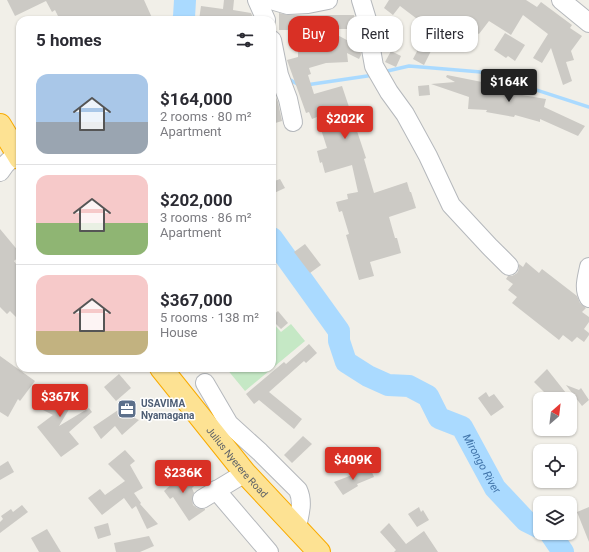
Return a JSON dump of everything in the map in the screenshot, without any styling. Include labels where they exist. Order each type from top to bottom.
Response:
[{"type":"highway","points":[[0,125],[16,151]]},
{"type":"highway","name":"Julius Nyerere Road","points":[[164,372],[246,473],[319,552]]},
{"type":"street","points":[[257,0],[264,16]]},
{"type":"street","points":[[271,0],[288,5],[308,4],[328,0]]},
{"type":"street","points":[[361,0],[368,23],[374,66],[389,92],[405,114],[428,156],[451,205],[488,246],[509,266]]},
{"type":"street","points":[[561,0],[589,23]]},
{"type":"street","points":[[276,60],[279,75],[288,99],[293,122]]},
{"type":"street","points":[[0,172],[5,165],[16,158]]},
{"type":"street","points":[[589,267],[586,292],[589,298]]},
{"type":"street","points":[[206,383],[229,424],[298,490],[302,504],[297,528]]},
{"type":"street","points":[[246,473],[209,494],[269,552]]},
{"type":"green space","points":[[291,324],[305,341],[276,365],[276,326],[281,332]]},
{"type":"green space","points":[[229,372],[268,372],[245,391]]},
{"type":"building","points":[[7,0],[144,0],[151,16],[58,16],[55,10],[52,12],[46,1],[15,16]]},
{"type":"building","points":[[224,0],[234,0],[233,10],[251,13],[252,16],[200,16],[201,6],[223,9]]},
{"type":"building","points":[[389,0],[526,0],[537,7],[541,2],[572,25],[570,28],[582,36],[571,51],[574,60],[566,62],[572,81],[563,85],[551,48],[542,63],[533,58],[548,34],[523,15],[511,35],[489,21],[479,34],[478,16],[413,16],[400,6],[393,15],[384,8]]},
{"type":"building","points":[[279,13],[289,15],[354,16],[347,16],[347,29],[339,29],[339,16],[288,16],[288,30],[279,30]]},
{"type":"building","points":[[505,33],[525,45],[515,61],[508,56],[506,58],[494,50]]},
{"type":"building","points":[[339,36],[347,40],[347,52],[361,52],[359,59],[347,53],[348,62],[326,63],[309,68],[311,74],[308,75],[314,94],[342,86],[366,158],[364,159],[374,193],[407,182],[411,192],[416,208],[389,217],[401,253],[370,262],[374,276],[359,280],[346,235],[349,234],[342,211],[339,212],[336,202],[348,199],[347,194],[358,192],[352,165],[325,173],[322,162],[320,163],[317,151],[327,148],[317,117],[312,119],[309,112],[306,113],[287,60],[298,57],[298,52],[339,52]]},
{"type":"building","points":[[390,52],[401,56],[396,67],[385,62]]},
{"type":"building","points":[[417,52],[430,52],[424,65],[413,59]]},
{"type":"building","points":[[447,75],[487,83],[486,88],[508,93],[509,86],[523,87],[522,95],[546,99],[544,107],[585,126],[578,136],[540,119],[540,122],[515,115],[514,117],[486,112],[487,110],[468,109],[469,97],[431,84],[455,82],[446,77]]},
{"type":"building","points":[[429,85],[430,95],[419,96],[418,86]]},
{"type":"building","points":[[276,97],[278,102],[282,121],[276,123]]},
{"type":"building","points":[[280,179],[285,188],[276,192],[276,180]]},
{"type":"building","points":[[0,229],[16,248],[16,259],[14,261],[16,264],[16,317],[10,311],[7,314],[0,307]]},
{"type":"building","points":[[305,244],[321,265],[310,273],[294,252]]},
{"type":"building","points":[[526,262],[539,273],[542,269],[577,296],[580,303],[586,308],[582,312],[589,317],[589,322],[584,329],[589,333],[589,335],[584,342],[577,337],[572,342],[563,335],[559,340],[512,303],[517,297],[508,290],[513,284],[506,279],[508,276],[512,276],[517,273],[519,264],[523,267]]},
{"type":"building","points":[[278,311],[288,323],[281,329],[276,324],[276,313]]},
{"type":"building","points":[[309,344],[317,353],[306,363],[304,361],[269,392],[302,419],[294,429],[259,400],[254,404],[246,394],[272,372],[276,372],[276,369],[284,362],[286,364]]},
{"type":"building","points":[[0,356],[16,367],[16,372],[22,372],[35,381],[20,401],[18,399],[8,417],[0,412]]},
{"type":"building","points":[[547,369],[565,392],[544,392],[534,382]]},
{"type":"building","points":[[119,374],[131,388],[116,401],[104,387]]},
{"type":"building","points":[[48,384],[63,387],[77,396],[59,426],[89,408],[92,412],[69,432],[79,444],[61,457],[37,427],[53,415],[37,407]]},
{"type":"building","points":[[566,385],[579,390],[581,388],[589,400],[582,406],[577,399],[577,392],[571,392]]},
{"type":"building","points":[[486,392],[489,397],[494,394],[504,407],[491,416],[478,398]]},
{"type":"building","points":[[127,404],[133,411],[129,415],[139,420],[122,435],[115,426],[101,439],[93,427]]},
{"type":"building","points":[[303,436],[312,444],[292,463],[284,455]]},
{"type":"building","points":[[125,450],[135,461],[130,465],[143,488],[134,493],[141,503],[140,504],[158,524],[147,529],[136,506],[132,509],[124,498],[102,515],[88,498],[100,489],[105,495],[125,481],[108,464]]},
{"type":"building","points":[[8,461],[14,472],[0,480],[0,466]]},
{"type":"building","points":[[178,468],[195,485],[192,488],[194,493],[192,499],[193,505],[197,508],[205,509],[189,521],[173,497],[170,499],[164,491],[175,481],[170,476]]},
{"type":"building","points":[[370,468],[374,477],[357,484],[358,486],[343,495],[334,482]]},
{"type":"building","points":[[22,505],[28,512],[0,533],[0,522],[3,519],[1,516],[11,509],[13,512]]},
{"type":"building","points":[[419,507],[421,512],[423,510],[429,520],[417,527],[408,514]]},
{"type":"building","points":[[589,507],[589,542],[577,512]]},
{"type":"building","points":[[108,523],[111,535],[98,539],[94,527]]},
{"type":"building","points":[[389,523],[406,544],[424,531],[438,552],[394,552],[396,550],[380,532]]},
{"type":"building","points":[[47,529],[61,552],[39,552],[31,538]]},
{"type":"building","points":[[149,536],[154,546],[140,552],[116,552],[114,543]]},
{"type":"waterway","name":"Mirongo River","points":[[184,16],[185,0]]},
{"type":"waterway","points":[[383,72],[409,66],[481,72],[589,107]]},
{"type":"waterway","points":[[306,85],[374,75]]},
{"type":"waterway","points":[[287,78],[299,85]]},
{"type":"waterway","name":"Mirongo River","points":[[276,244],[339,331],[339,341],[346,362],[368,376],[388,385],[409,386],[428,396],[439,418],[462,427],[495,488],[526,521],[533,524]]},
{"type":"waterway","name":"Mirongo River","points":[[555,540],[563,552]]},
{"type":"place","name":"USAVIMA Nyamagana","points":[[127,409]]}]
